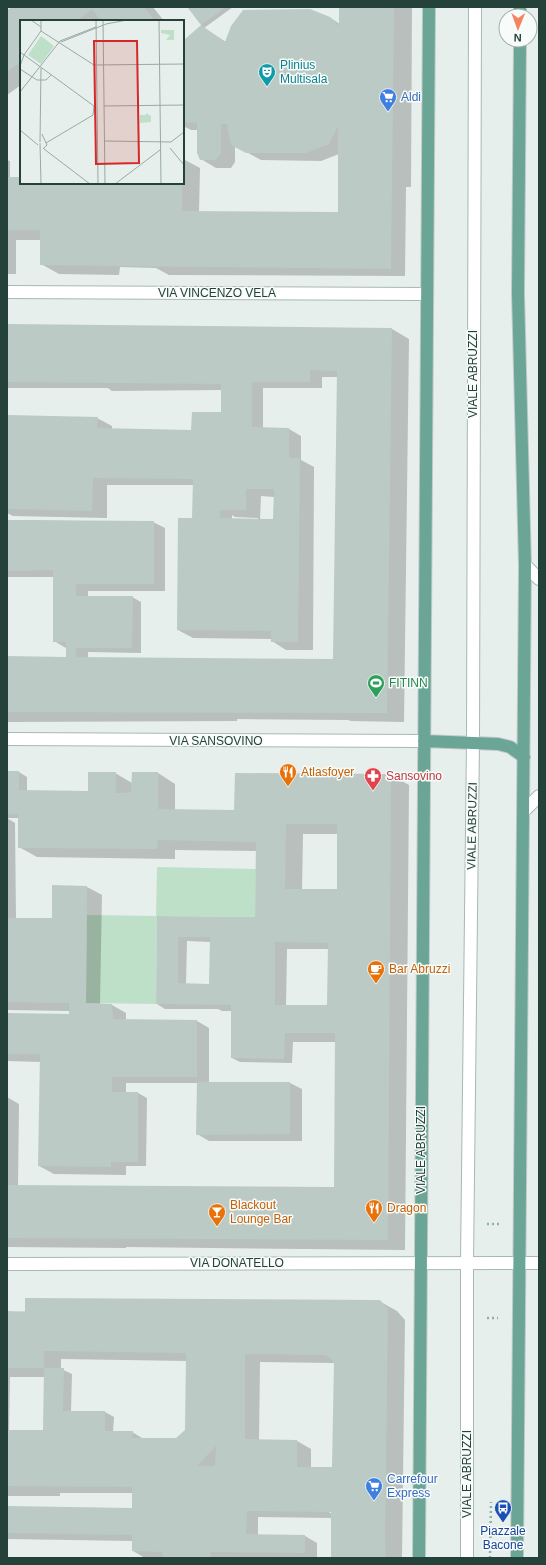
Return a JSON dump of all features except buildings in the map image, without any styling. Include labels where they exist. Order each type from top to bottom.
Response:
[{"type":"main road","name":"VIALE ABRUZZI","points":[[419,1558],[429,7]]},
{"type":"main road","points":[[517,1558],[525,565],[518,293],[520,48]]},
{"type":"main road","points":[[424,741],[473,742],[510,747],[524,758]]},
{"type":"street","name":"VIALE ABRUZZI","points":[[467,1558],[467,1262],[473,742],[475,7]]},
{"type":"street","name":"VIA VINCENZO VELA","points":[[7,292],[427,294]]},
{"type":"street","points":[[525,565],[539,579]]},
{"type":"street","name":"VIA SANSOVINO","points":[[7,739],[424,741]]},
{"type":"street","points":[[524,811],[539,796]]},
{"type":"street","name":"VIA DONATELLO","points":[[7,1264],[539,1263]]},
{"type":"path","points":[[486,1224],[505,1224]]},
{"type":"path","points":[[482,1318],[500,1318]]},
{"type":"path","points":[[490,1558],[491,1502]]},
{"type":"green space","points":[[157,867],[256,869],[255,917],[157,916],[156,1004],[86,1003],[87,915],[156,916]]},
{"type":"place","name":"Plinius Multisala","points":[[267,87]]},
{"type":"place","name":"Aldi","points":[[388,112]]},
{"type":"place","name":"FITINN","points":[[376,698]]},
{"type":"place","name":"Atlasfoyer","points":[[288,787]]},
{"type":"place","name":"Sansovino","points":[[373,791]]},
{"type":"place","name":"Bar Abruzzi","points":[[376,984]]},
{"type":"place","name":"Dragon","points":[[374,1223]]},
{"type":"place","name":"Blackout Lounge Bar","points":[[217,1227]]},
{"type":"place","name":"Carrefour Express","points":[[374,1501]]},
{"type":"place","name":"Piazzale Bacone","points":[[503,1523]]}]
